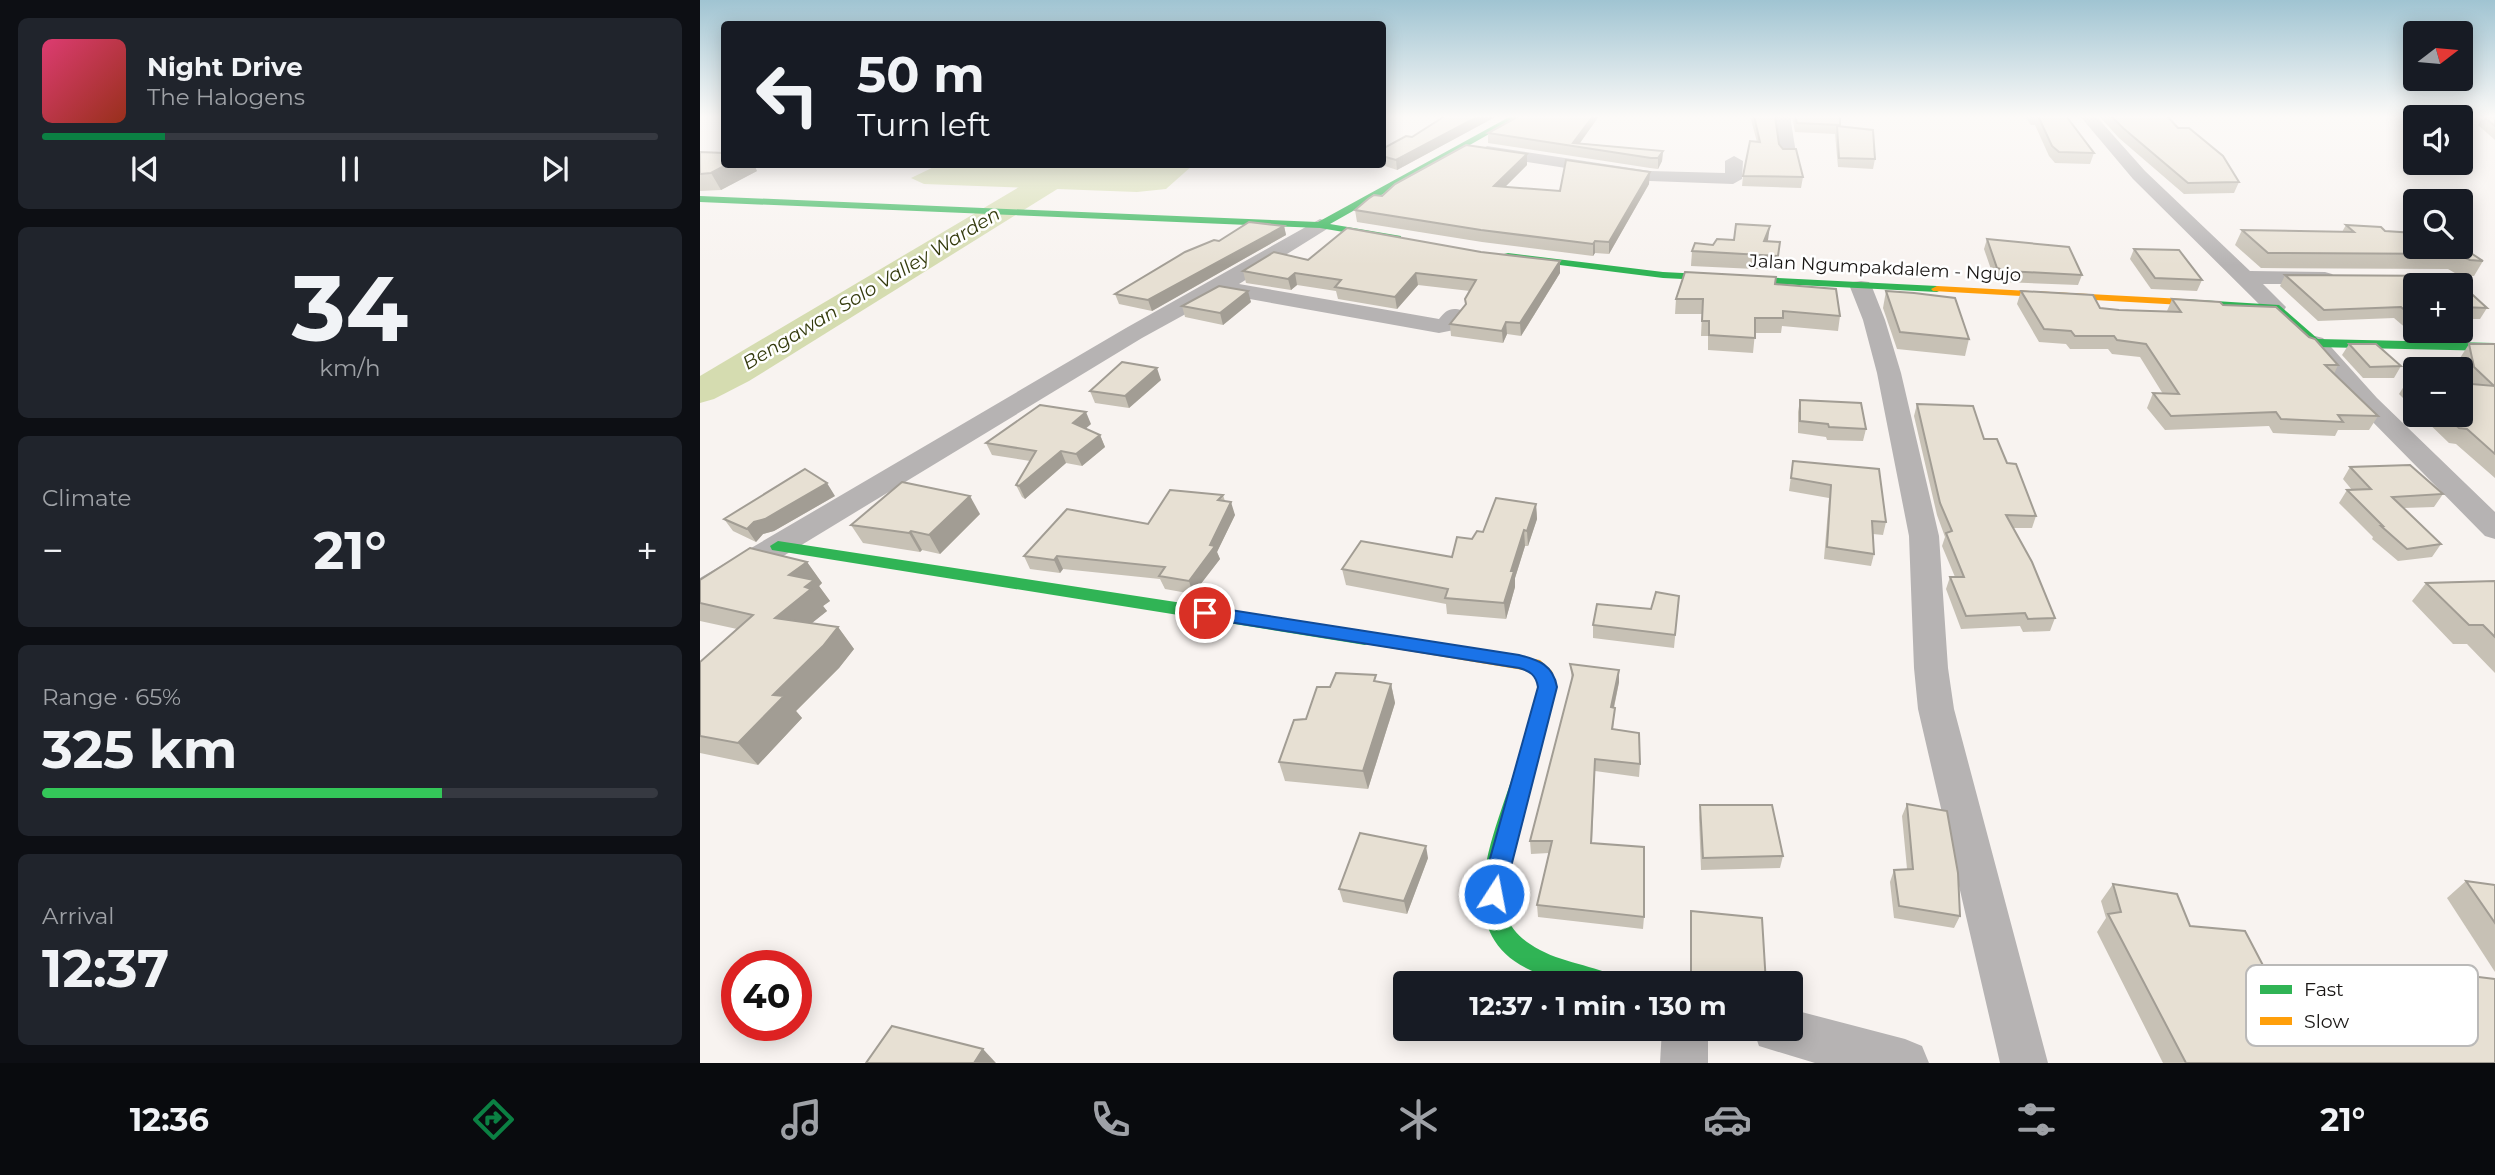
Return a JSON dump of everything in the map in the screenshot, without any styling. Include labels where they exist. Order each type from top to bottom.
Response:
[{"type":"street","points":[[700,592],[1134,333],[1219,287],[1320,225],[1429,166]]},
{"type":"street","points":[[1578,166],[1700,179],[1733,179],[1734,166]]},
{"type":"street","points":[[2130,166],[2315,343],[2368,403],[2495,529]]},
{"type":"street","points":[[700,199],[1320,225],[1415,242]]},
{"type":"street","name":"Jalan Ngumpakdalem - Ngujo","points":[[1495,255],[1663,275],[2275,307]]},
{"type":"street","points":[[2245,277],[2340,278]]},
{"type":"street","points":[[1219,287],[1439,326],[1446,325],[1454,315]]},
{"type":"street","points":[[1861,287],[1874,320],[1889,373],[1924,536],[1929,645],[1936,709],[2024,1063]]},
{"type":"street","points":[[2315,343],[2495,347]]},
{"type":"street","points":[[778,546],[1534,666],[1546,676],[1548,687],[1495,880],[1493,909],[1501,931],[1519,951],[1562,971]]},
{"type":"street","points":[[1803,1036],[1905,1063]]},
{"type":"street","points":[[1684,1063],[1685,1041]]},
{"type":"shaded area","points":[[932,168],[1190,168],[1166,189],[1137,192],[924,184],[911,178]]},
{"type":"building","points":[[700,166],[721,166],[711,173],[700,174]]},
{"type":"building","points":[[1428,166],[1515,166],[1494,186],[1560,191],[1565,166],[1605,166],[1650,172],[1609,242],[1595,241],[1593,244],[1355,210],[1374,195],[1382,196],[1395,184]]},
{"type":"building","points":[[1745,166],[1800,166],[1803,177],[1743,176]]},
{"type":"building","points":[[2167,166],[2229,166],[2239,182],[2188,183]]},
{"type":"building","points":[[1249,222],[1284,226],[1148,300],[1115,294],[1185,252],[1214,240],[1219,241]]},
{"type":"building","points":[[1736,224],[1770,226],[1764,241],[1780,242],[1778,256],[1692,251],[1695,243],[1713,245],[1717,239],[1734,240]]},
{"type":"building","points":[[2346,225],[2381,227],[2385,231],[2403,232],[2403,254],[2268,253],[2242,230],[2354,232]]},
{"type":"building","points":[[1347,228],[1481,252],[1560,261],[1520,323],[1506,322],[1502,331],[1450,324],[1466,304],[1465,299],[1476,280],[1416,273],[1395,297],[1335,287],[1341,280],[1295,273],[1288,279],[1243,271],[1274,252],[1308,260]]},
{"type":"building","points":[[1987,239],[2069,247],[2082,275],[2007,271],[1997,268]]},
{"type":"building","points":[[2134,249],[2179,250],[2202,280],[2155,278]]},
{"type":"building","points":[[2473,254],[2483,261],[2468,259],[2473,259]]},
{"type":"building","points":[[1685,272],[1776,277],[1775,284],[1836,289],[1840,316],[1783,311],[1783,318],[1755,318],[1755,338],[1709,335],[1709,321],[1702,321],[1703,299],[1676,299]]},
{"type":"building","points":[[2285,275],[2403,276],[2403,309],[2324,310]]},
{"type":"building","points":[[1219,286],[1248,291],[1220,313],[1182,306]]},
{"type":"building","points":[[1886,291],[1955,298],[1969,339],[1900,332]]},
{"type":"building","points":[[2021,291],[2093,295],[2100,308],[2119,310],[2181,312],[2172,299],[2276,307],[2309,337],[2315,339],[2338,365],[2325,365],[2378,416],[2338,415],[2343,422],[2281,419],[2276,412],[2171,416],[2153,393],[2179,394],[2146,344],[2117,340],[2114,336],[2075,336],[2071,331],[2044,329]]},
{"type":"building","points":[[2473,295],[2487,308],[2473,307]]},
{"type":"building","points":[[2349,344],[2376,344],[2401,366],[2370,367]]},
{"type":"building","points":[[2469,344],[2495,344],[2495,454],[2467,429],[2458,427],[2473,427],[2473,384],[2494,386],[2474,367]]},
{"type":"building","points":[[1122,362],[1157,368],[1125,396],[1090,391]]},
{"type":"building","points":[[1800,400],[1861,403],[1866,429],[1829,427],[1828,424],[1800,421]]},
{"type":"building","points":[[1917,404],[1973,406],[1984,439],[1997,439],[2007,463],[2016,464],[2036,516],[2006,515],[2032,562],[2055,618],[2028,619],[2025,613],[1966,616],[1950,577],[1964,577],[1946,533],[1952,531],[1940,503]]},
{"type":"building","points":[[1040,405],[1086,412],[1073,423],[1100,435],[1076,454],[1061,451],[1019,486],[1016,485],[1036,451],[986,443]]},
{"type":"building","points":[[1793,461],[1879,469],[1886,522],[1872,521],[1874,554],[1827,547],[1831,485],[1791,478]]},
{"type":"building","points":[[2410,465],[2443,494],[2392,497],[2441,544],[2407,549],[2347,490],[2371,489],[2350,467]]},
{"type":"building","points":[[805,469],[827,483],[765,519],[754,522],[747,529],[724,519]]},
{"type":"building","points":[[902,482],[970,496],[929,535],[851,525]]},
{"type":"building","points":[[1170,490],[1223,495],[1218,500],[1231,502],[1210,545],[1215,546],[1189,581],[1159,576],[1165,567],[1057,556],[1054,560],[1024,556],[1067,509],[1148,524]]},
{"type":"building","points":[[1496,498],[1536,504],[1527,531],[1524,530],[1504,603],[1445,598],[1448,589],[1342,569],[1361,541],[1452,557],[1457,537],[1472,539],[1477,531],[1483,532]]},
{"type":"building","points":[[750,548],[807,562],[789,575],[814,580],[805,587],[811,589],[775,618],[838,627],[823,646],[773,695],[784,696],[738,743],[700,736],[700,662],[753,615],[700,603],[700,580]]},
{"type":"building","points":[[2495,581],[2495,637],[2483,625],[2469,625],[2426,583]]},
{"type":"building","points":[[1656,592],[1679,596],[1675,635],[1593,625],[1597,604],[1651,609]]},
{"type":"building","points":[[1570,664],[1619,670],[1611,707],[1615,708],[1612,729],[1639,733],[1640,764],[1595,759],[1591,843],[1644,847],[1644,917],[1537,905],[1552,841],[1530,841],[1573,675]]},
{"type":"building","points":[[1336,673],[1376,675],[1374,681],[1391,684],[1363,771],[1279,762],[1294,720],[1306,719],[1317,687],[1330,687]]},
{"type":"building","points":[[1907,804],[1947,811],[1958,873],[1960,916],[1899,906],[1894,870],[1913,869]]},
{"type":"building","points":[[1700,805],[1772,805],[1783,856],[1703,858]]},
{"type":"building","points":[[1360,833],[1426,846],[1404,901],[1339,889]]},
{"type":"building","points":[[2466,881],[2495,885],[2495,923]]},
{"type":"building","points":[[2113,884],[2177,894],[2190,926],[2245,931],[2263,965],[2246,965],[2246,1046],[2478,1046],[2478,977],[2495,979],[2495,1063],[2186,1063],[2108,914],[2121,912]]},
{"type":"building","points":[[1691,911],[1762,918],[1765,971],[1691,971]]},
{"type":"building","points":[[892,1026],[983,1049],[974,1063],[866,1063]]},
{"type":"waterway","name":"Bengawan Solo Valley Warden","points":[[700,391],[735,373],[1071,168]]},
{"type":"traffic: fast","points":[[1320,225],[1427,166]]},
{"type":"traffic: fast","points":[[700,199],[1320,225],[1397,238]]},
{"type":"traffic: fast","points":[[1508,256],[1663,275],[1937,289]]},
{"type":"traffic: fast","points":[[2183,302],[2275,307],[2315,343],[2495,347]]},
{"type":"traffic: fast","points":[[778,546],[1365,638]]},
{"type":"traffic: fast","points":[[1527,762],[1496,873],[1493,904],[1498,925],[1510,943],[1532,959],[1562,971]]},
{"type":"traffic: slow","points":[[1937,289],[2183,302]]},
{"type":"traffic: slow","points":[[1365,638],[1534,665],[1546,676],[1548,687],[1527,762]]},
{"type":"route","points":[[1205,613],[1519,662],[1534,666],[1546,676],[1548,687],[1495,880],[1494,894]]}]
